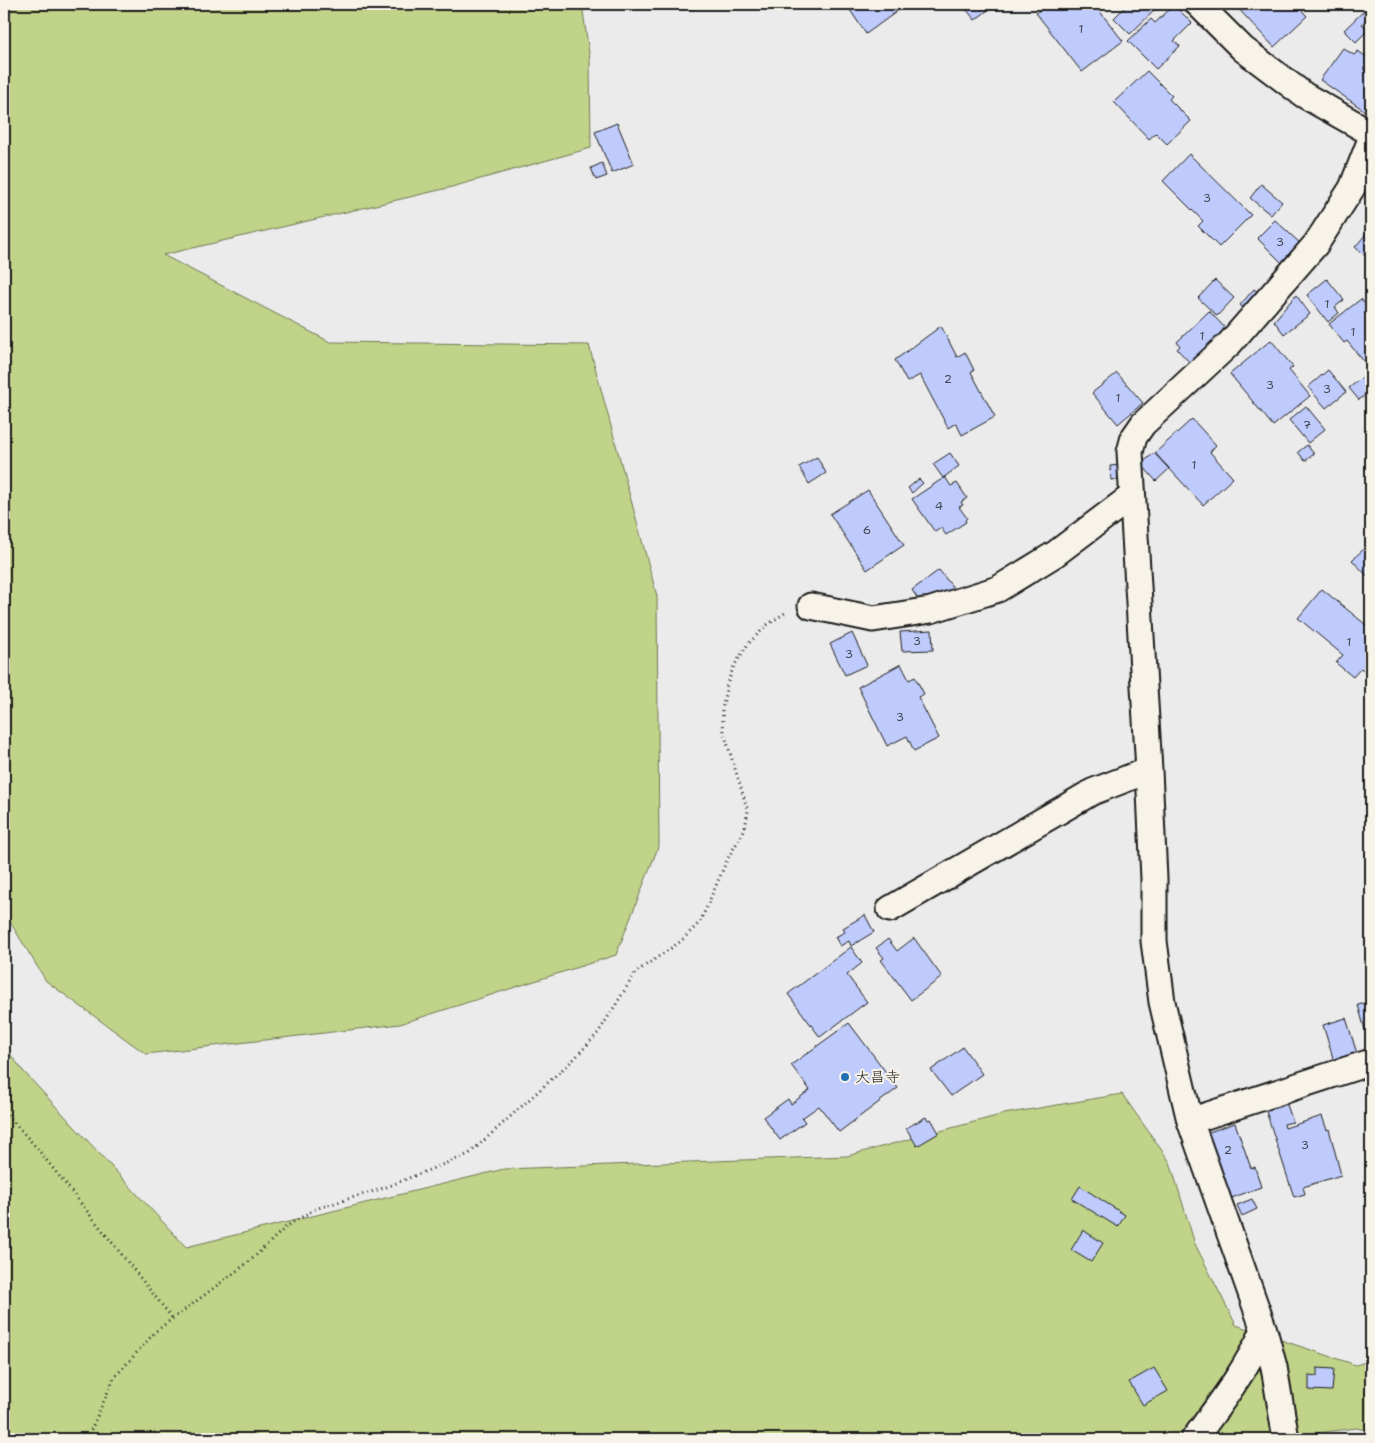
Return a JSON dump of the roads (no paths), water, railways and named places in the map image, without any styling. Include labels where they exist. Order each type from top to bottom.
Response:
[{"type":"street","points":[[1198,4],[1243,49],[1304,95],[1371,133]]},
{"type":"street","points":[[1286,1439],[1274,1367],[1264,1330],[1190,1121],[1162,1002],[1154,941],[1154,879],[1149,770],[1130,452],[1134,437],[1143,424],[1230,343],[1316,244],[1352,188],[1371,139]]},
{"type":"street","points":[[810,606],[873,619],[931,610],[998,588],[1055,554],[1132,496]]},
{"type":"street","points":[[890,909],[1092,792],[1149,770]]},
{"type":"street","points":[[1190,1121],[1371,1062]]},
{"type":"street","points":[[1194,1439],[1233,1386],[1252,1356],[1264,1330]]},
{"type":"place","name":"大昌寺","points":[[845,1077]]}]
